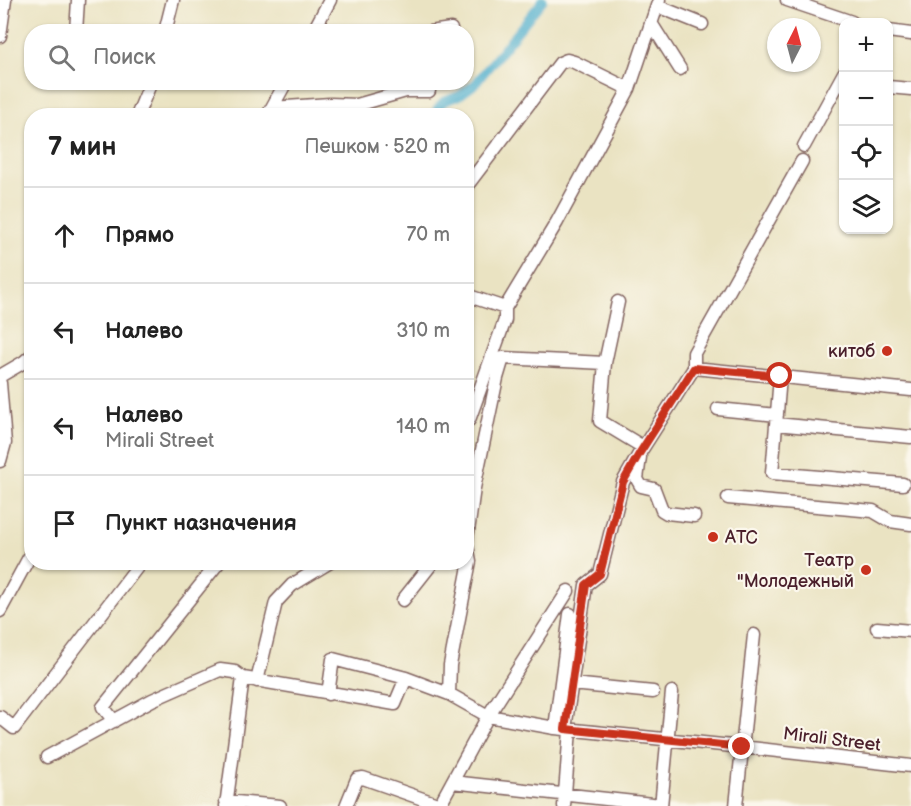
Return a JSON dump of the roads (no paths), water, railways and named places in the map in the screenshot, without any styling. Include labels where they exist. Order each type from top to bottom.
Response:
[{"type":"street","points":[[0,36],[5,0]]},
{"type":"street","points":[[76,24],[78,0]]},
{"type":"street","points":[[167,24],[173,0]]},
{"type":"street","points":[[317,24],[330,0]]},
{"type":"street","points":[[787,0],[806,3],[842,18]]},
{"type":"street","points":[[474,406],[505,320],[505,308],[557,222],[629,89],[658,3],[702,24]]},
{"type":"street","points":[[651,23],[680,69]]},
{"type":"street","points":[[893,32],[911,34]]},
{"type":"street","points":[[474,176],[560,63],[567,60],[574,62],[629,89]]},
{"type":"street","points":[[804,146],[839,80]]},
{"type":"street","points":[[893,87],[911,89]]},
{"type":"street","points":[[141,108],[149,90]]},
{"type":"street","points":[[272,108],[282,90]]},
{"type":"street","points":[[300,108],[330,104],[357,105],[406,90],[429,91]]},
{"type":"street","points":[[563,729],[586,585],[600,574],[623,482],[694,368],[694,353],[802,161]]},
{"type":"street","points":[[474,298],[505,308]]},
{"type":"street","points":[[618,302],[605,363],[600,421],[641,450]]},
{"type":"street","points":[[474,488],[503,358],[605,363]]},
{"type":"street","points":[[0,376],[24,362]]},
{"type":"street","points":[[694,368],[911,390]]},
{"type":"street","points":[[780,376],[772,473],[903,484]]},
{"type":"street","points":[[0,383],[5,443],[0,461]]},
{"type":"street","points":[[718,409],[911,437]]},
{"type":"street","points":[[641,450],[638,479],[641,486],[654,489],[662,510],[667,513],[694,516]]},
{"type":"street","points":[[728,498],[873,511],[890,521],[911,524]]},
{"type":"street","points":[[0,611],[24,567]]},
{"type":"street","points":[[0,717],[14,728],[135,570]]},
{"type":"street","points":[[114,721],[103,707],[213,570]]},
{"type":"street","points":[[257,681],[276,602],[292,585],[317,570]]},
{"type":"street","points":[[403,600],[427,570]]},
{"type":"street","points":[[448,694],[450,665],[468,570]]},
{"type":"street","points":[[346,806],[354,783],[357,779],[363,778],[439,806],[488,716],[568,591]]},
{"type":"street","points":[[564,800],[564,643],[570,614]]},
{"type":"street","points":[[877,628],[911,631]]},
{"type":"street","points":[[736,806],[754,635]]},
{"type":"street","name":"Mirali Street","points":[[328,694],[333,659],[406,678],[448,694],[488,716],[563,729],[911,766]]},
{"type":"street","points":[[47,757],[152,700],[219,670],[235,672],[243,678],[257,681],[395,704],[406,678]]},
{"type":"street","points":[[243,678],[226,803],[280,806]]},
{"type":"street","points":[[572,684],[653,692]]},
{"type":"street","points":[[452,782],[564,800],[661,805],[672,692]]},
{"type":"waterway","points":[[474,85],[543,0]]},
{"type":"waterway","points":[[438,108],[443,102],[467,90]]},
{"type":"place","name":"китоб","points":[[887,351]]},
{"type":"place","name":"АТС","points":[[713,537]]},
{"type":"place","name":"Театр \"Молодежный","points":[[866,570]]}]
